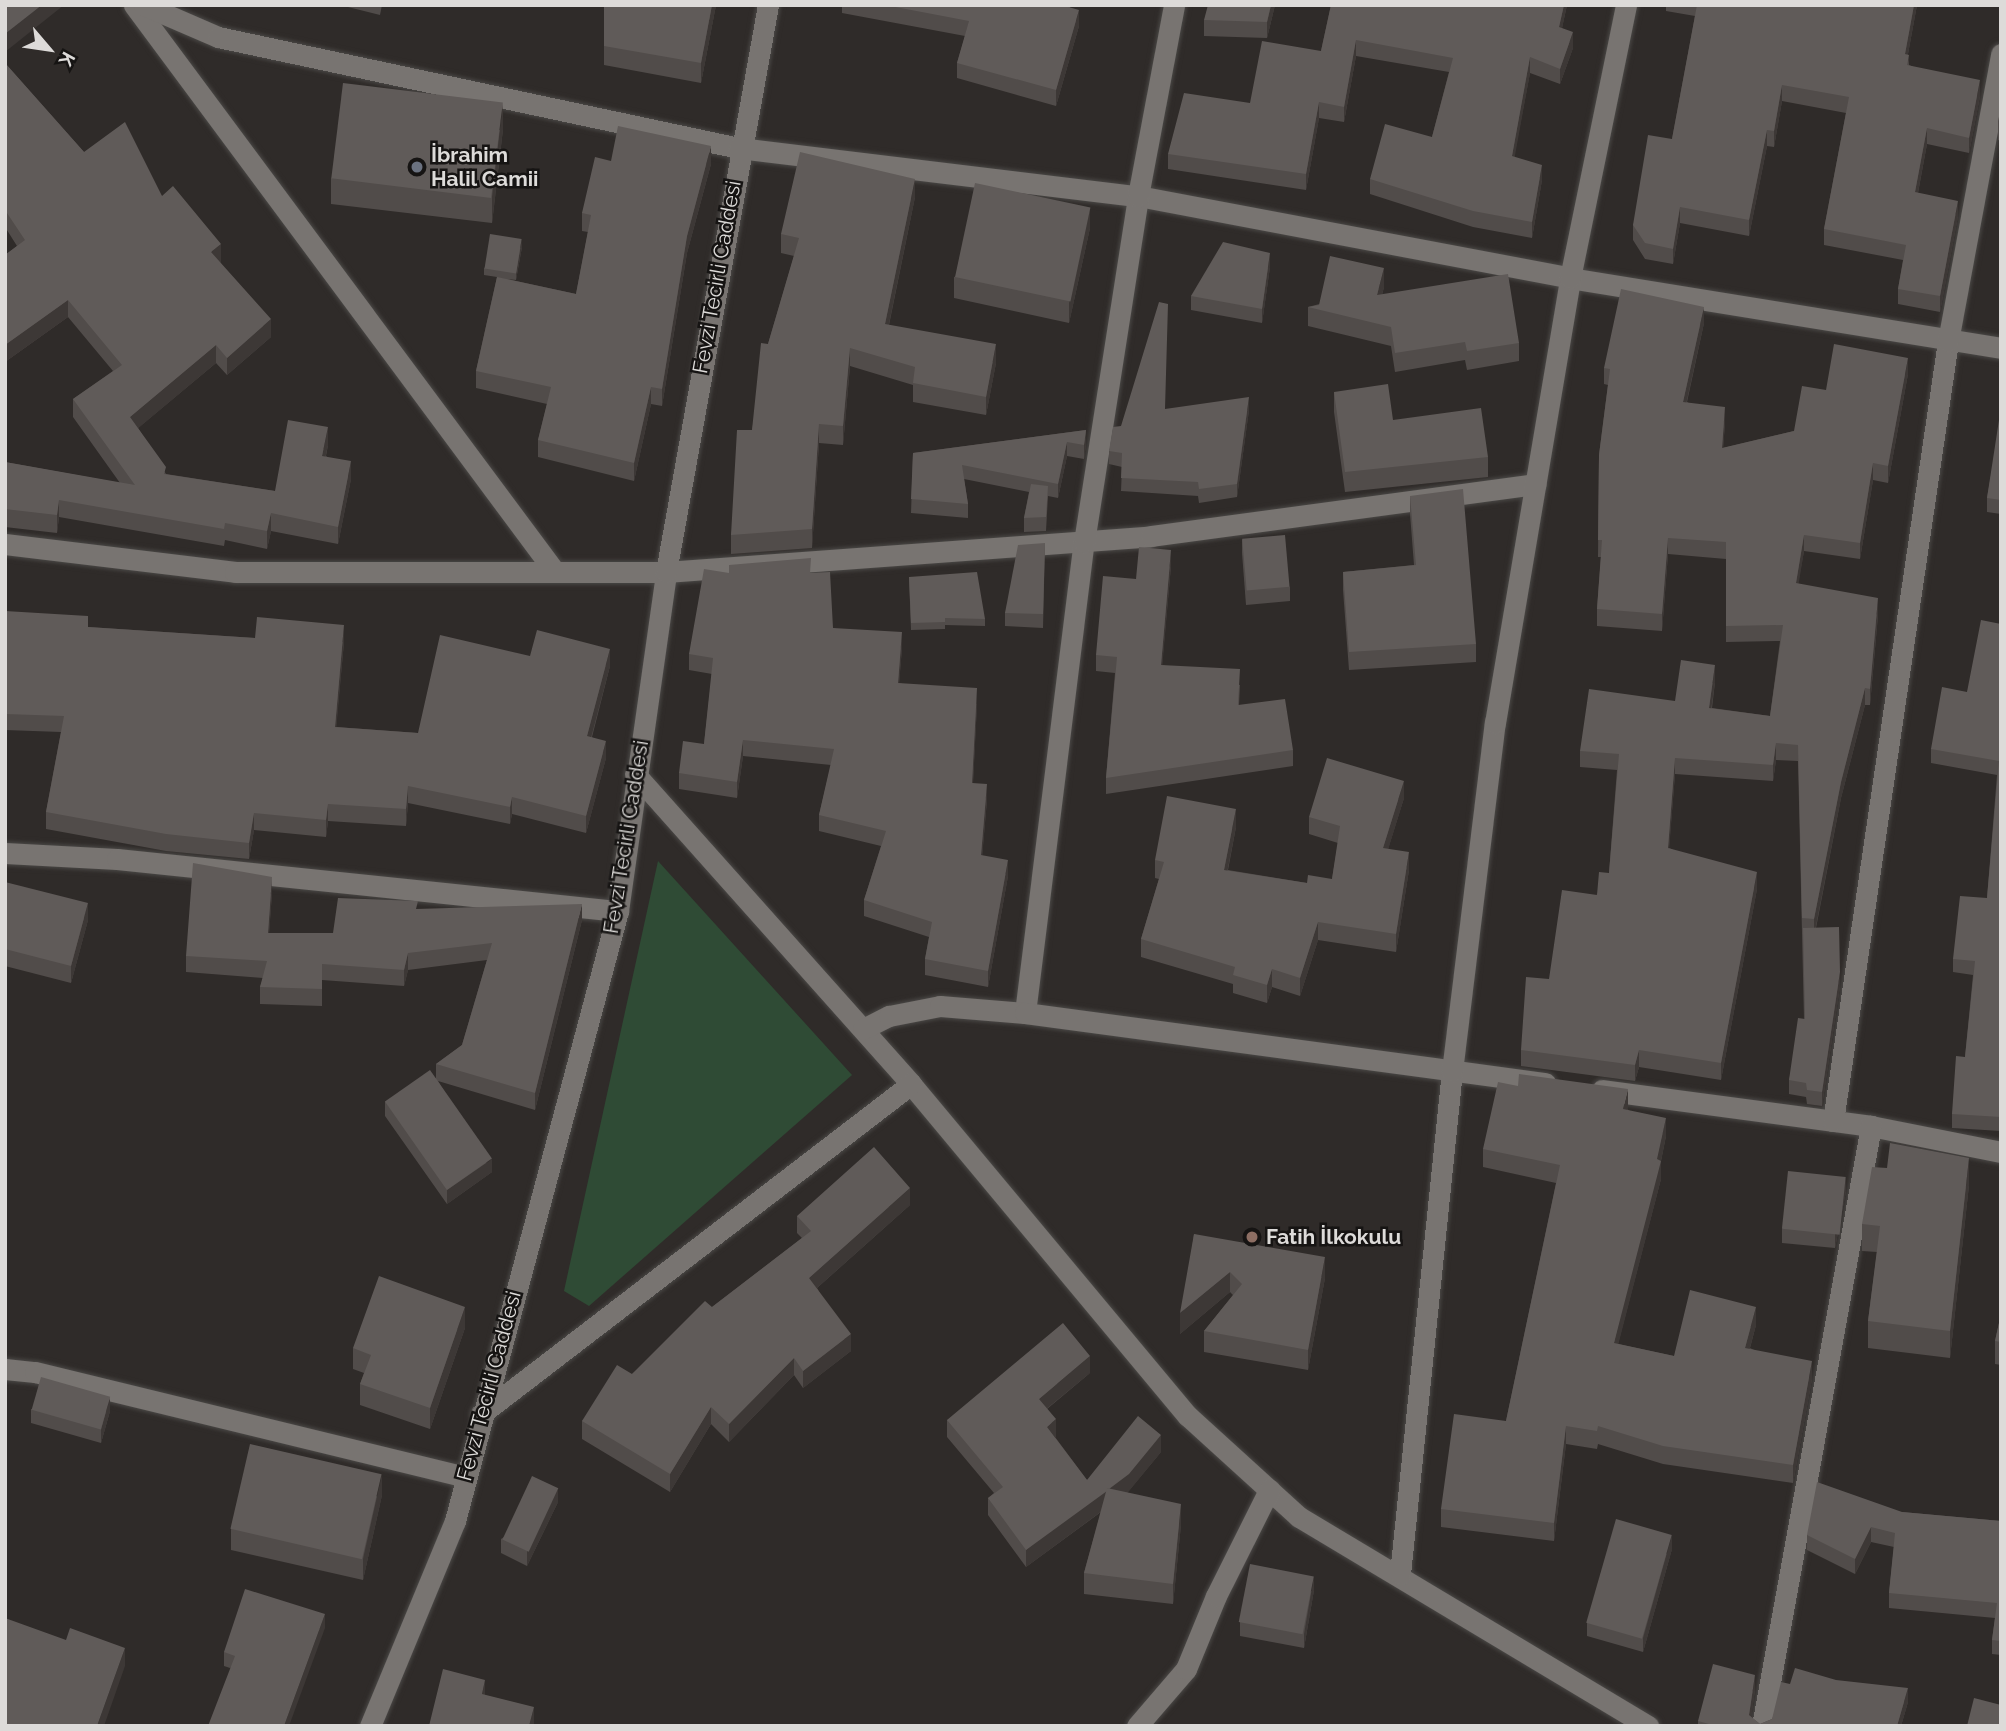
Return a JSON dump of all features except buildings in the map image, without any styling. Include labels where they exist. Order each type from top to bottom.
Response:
[{"type":"street","points":[[134,5],[555,572]]},
{"type":"street","points":[[144,5],[218,37],[739,148],[1138,196],[1570,278],[2001,348]]},
{"type":"street","name":"Fevzi Tecirli Caddesi","points":[[370,1726],[455,1521],[481,1414],[618,911],[635,774],[666,572],[739,148],[768,5]]},
{"type":"street","points":[[1024,1013],[1084,542],[1138,196],[1174,5]]},
{"type":"street","points":[[1400,1574],[1452,1071],[1495,723],[1570,278],[1626,5]]},
{"type":"street","points":[[1833,1121],[1948,341],[2001,54]]},
{"type":"street","points":[[5,544],[235,572],[666,572],[1084,542],[1536,484]]},
{"type":"street","points":[[635,774],[911,1084],[1188,1416],[1299,1517],[1400,1574],[1648,1726]]},
{"type":"street","points":[[5,853],[117,859],[618,911]]},
{"type":"street","points":[[863,1029],[889,1016],[940,1006],[1024,1013],[1871,1126],[2001,1152]]},
{"type":"street","points":[[481,1414],[911,1084]]},
{"type":"street","points":[[1762,1726],[1871,1126]]},
{"type":"street","points":[[5,1368],[35,1372],[466,1477]]},
{"type":"street","points":[[1137,1726],[1186,1670],[1216,1596],[1269,1490]]},
{"type":"green space","points":[[658,861],[852,1075],[589,1306],[564,1291]]},
{"type":"place","name":"İbrahim Halil Camii","points":[[417,167]]},
{"type":"place","name":"Fatih İlkokulu","points":[[1252,1237]]}]
